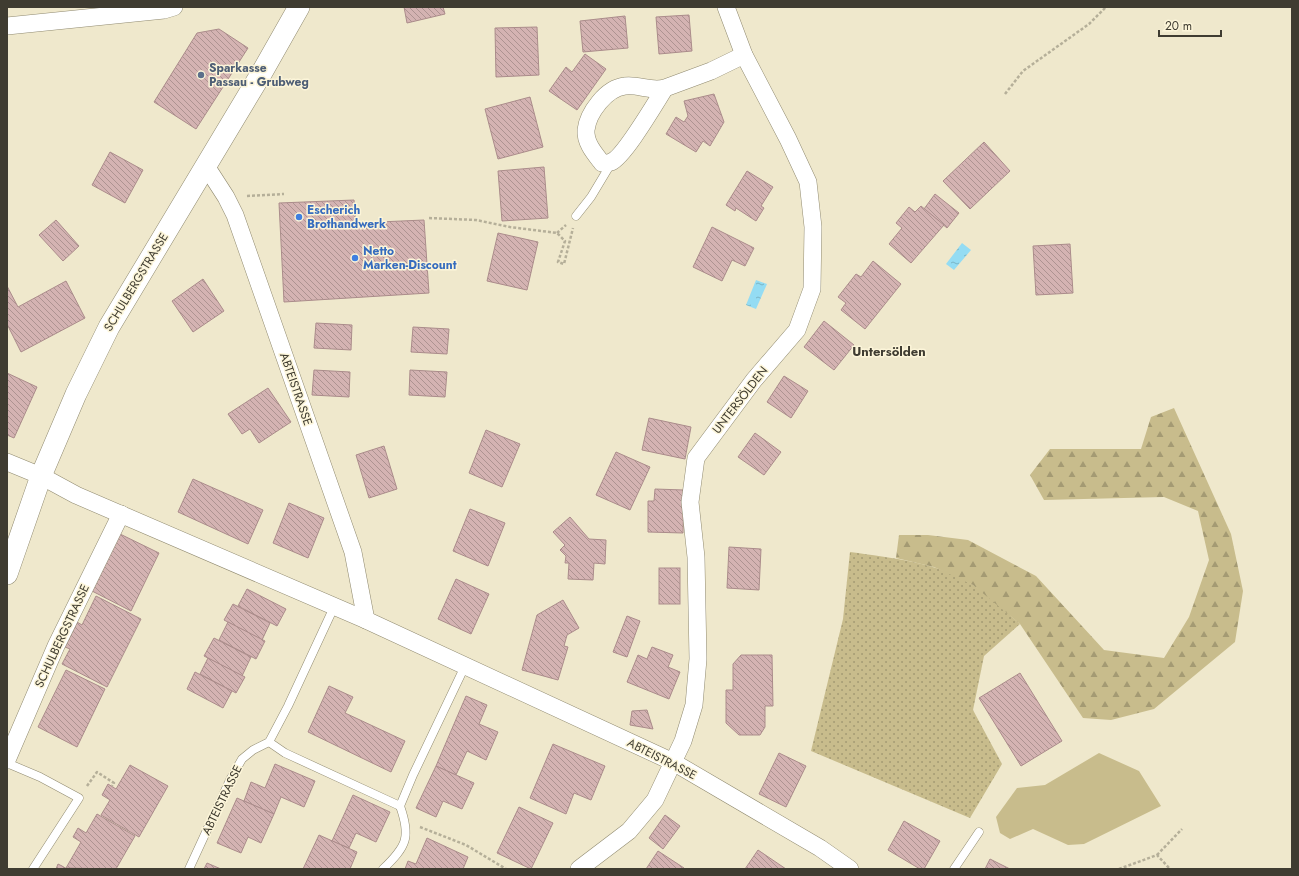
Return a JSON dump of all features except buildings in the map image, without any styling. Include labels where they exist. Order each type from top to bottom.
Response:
[{"type":"street","points":[[7,26],[164,10],[174,7]]},
{"type":"street","name":"SCHULBERGSTRASSE","points":[[7,574],[41,476],[76,394],[109,327],[288,29],[299,7]]},
{"type":"street","name":"UNTERSÖLDEN","points":[[579,869],[629,831],[655,800],[683,741],[694,705],[698,660],[696,557],[690,502],[696,458],[754,380],[797,330],[812,289],[813,227],[808,182],[788,139],[744,55],[726,7]]},
{"type":"street","points":[[664,88],[651,112],[623,150],[612,162],[602,163],[590,147],[586,131],[592,111],[606,95],[624,86],[657,90],[664,88],[711,72],[744,55]]},
{"type":"street","name":"ABTEISTRASSE","points":[[206,166],[226,197],[235,215],[300,397],[353,552],[366,620]]},
{"type":"street","name":"ABTEISTRASSE","points":[[7,462],[41,476],[76,495],[366,620],[673,762],[820,848],[850,869]]},
{"type":"street","name":"SCHULBERGSTRASSE","points":[[7,761],[56,646],[121,514]]},
{"type":"lane","points":[[576,216],[591,197],[612,162]]},
{"type":"lane","points":[[334,607],[288,706],[269,742],[285,753],[400,806]]},
{"type":"lane","points":[[383,869],[393,859],[406,838],[405,821],[400,806],[465,666]]},
{"type":"lane","name":"ABTEISTRASSE","points":[[188,869],[230,780],[242,759],[253,750],[269,742]]},
{"type":"lane","name":"SCHULBERGSTRASSE","points":[[7,761],[79,798]]},
{"type":"lane","points":[[33,869],[79,798]]},
{"type":"lane","points":[[954,869],[979,832]]},
{"type":"path","points":[[1006,94],[1023,71],[1089,24],[1106,7]]},
{"type":"path","points":[[270,195],[284,194]]},
{"type":"path","points":[[429,218],[476,220],[510,227],[557,233],[565,241],[558,262],[564,264],[576,216]]},
{"type":"path","points":[[79,798],[97,772],[114,783],[112,786]]},
{"type":"path","points":[[405,821],[466,845],[506,869]]},
{"type":"path","points":[[1119,869],[1156,855],[1182,829]]},
{"type":"path","points":[[1156,855],[1170,869]]},
{"type":"green space","points":[[1174,408],[1231,534],[1243,591],[1235,642],[1154,709],[1111,720],[1083,718],[1020,624],[973,585],[934,567],[896,558],[899,535],[928,535],[968,540],[1036,576],[1104,650],[1164,658],[1189,617],[1209,560],[1198,511],[1164,497],[1044,500],[1030,475],[1050,449],[1141,449],[1151,417]]},
{"type":"green space","points":[[850,552],[914,562],[959,577],[979,589],[1020,624],[984,656],[973,710],[1002,764],[970,818],[811,751],[843,619]]},
{"type":"green space","points":[[1099,753],[1139,771],[1161,806],[1084,844],[1068,845],[1033,829],[1010,839],[1000,833],[996,817],[1017,788],[1045,785]]},
{"type":"water","points":[[962,243],[971,250],[954,270],[946,264]]},
{"type":"water","points":[[756,280],[767,284],[756,309],[746,305]]},
{"type":"place","name":"Sparkasse Passau - Grubweg","points":[[201,75]]},
{"type":"place","name":"Escherich Brothandwerk","points":[[299,217]]},
{"type":"place","name":"Netto Marken-Discount","points":[[355,258]]},
{"type":"district","name":"Untersölden","points":[[889,351]]}]
